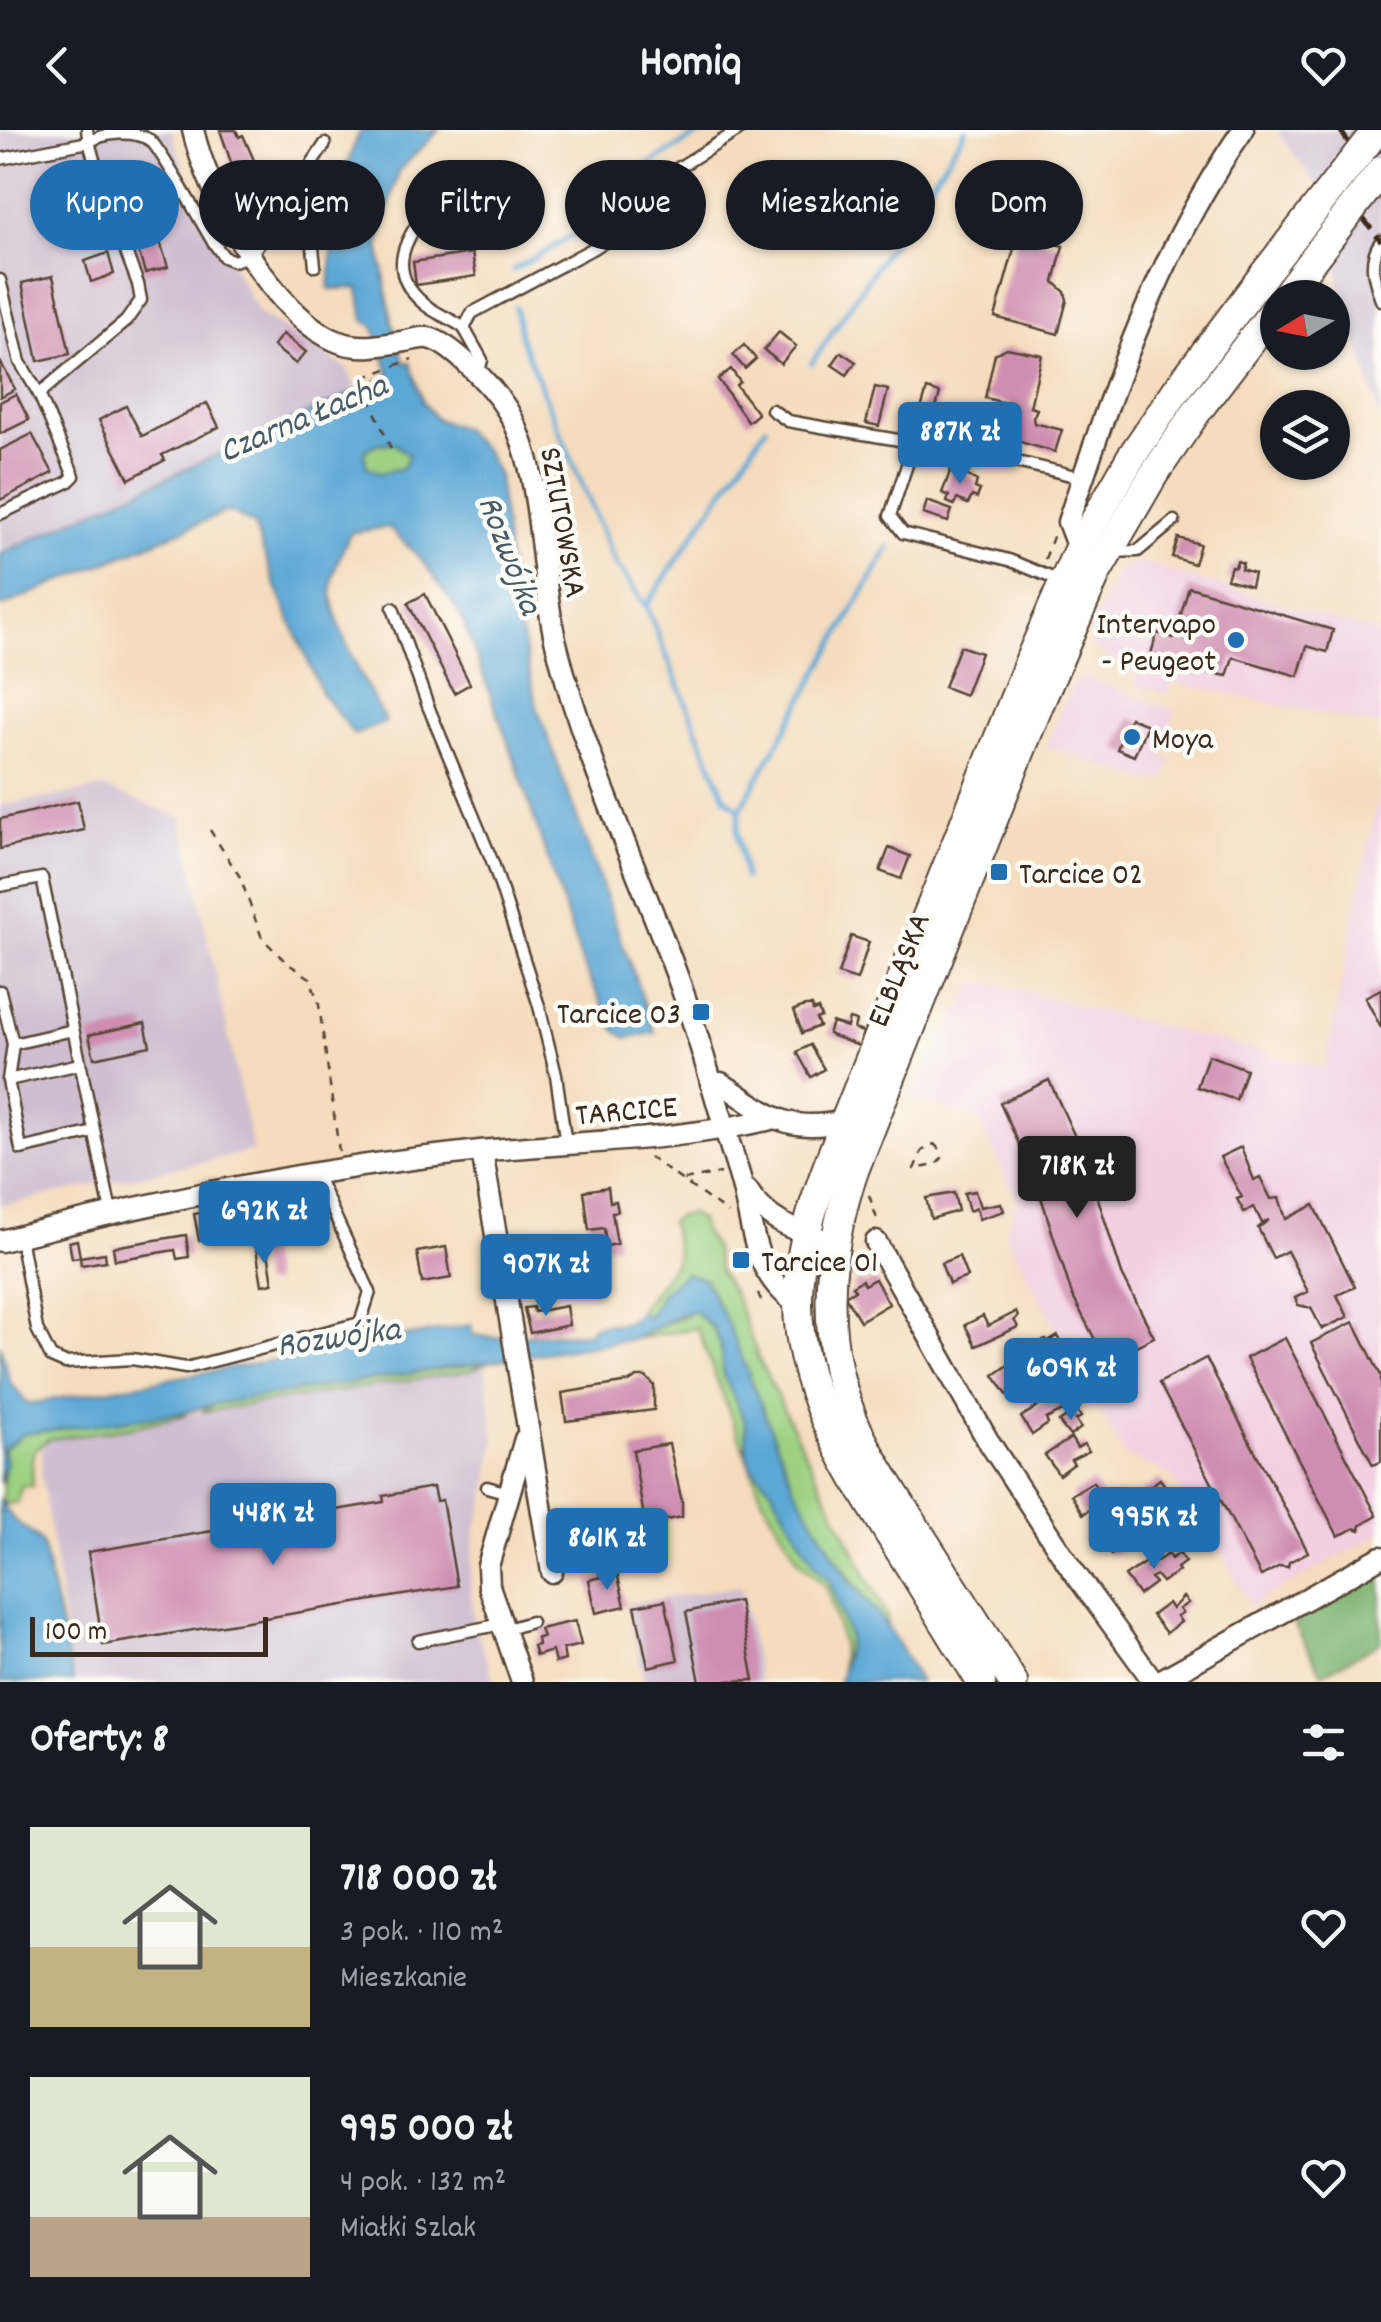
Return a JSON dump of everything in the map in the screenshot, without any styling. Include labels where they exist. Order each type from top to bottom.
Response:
[{"type":"main road","name":"ELBLĄSKA","points":[[1013,1682],[879,1470],[850,1410],[832,1340],[829,1306],[833,1243],[842,1204],[1142,440],[1265,272],[1377,130]]},
{"type":"main road","name":"ELBLĄSKA","points":[[1297,280],[1381,171]]},
{"type":"main road","name":"ELBLĄSKA","points":[[982,1682],[835,1444],[810,1380],[798,1305],[806,1234],[813,1203],[845,1121],[1063,582],[1095,559],[1260,329]]},
{"type":"street","name":"SZTUTOWSKA","points":[[192,130],[230,222],[288,307],[312,328],[340,342],[410,350],[427,338],[478,375],[505,406],[524,446],[531,474],[552,626],[569,694],[589,755],[680,984],[725,1130],[731,1176],[757,1256],[767,1275],[798,1305]]},
{"type":"street","name":"ELBLĄSKA","points":[[1095,559],[1068,522],[1117,373],[1156,282],[1208,180],[1243,130]]},
{"type":"street","points":[[711,1083],[721,1083],[793,1126],[818,1127],[845,1121]]},
{"type":"street","name":"TARCICE","points":[[10,1239],[110,1212],[315,1172],[482,1151],[725,1130],[774,1118]]},
{"type":"street","points":[[482,1151],[552,1572]]},
{"type":"street","name":"SZTUTOWSKA","points":[[731,1176],[760,1210],[778,1223],[833,1243]]},
{"type":"street","points":[[876,1242],[987,1439],[1069,1565],[1156,1682],[1381,1557]]},
{"type":"street","points":[[522,1682],[489,1586],[488,1566],[527,1432]]},
{"type":"lane","points":[[464,328],[472,313],[605,242],[633,196],[739,130]]},
{"type":"lane","points":[[0,159],[88,136],[126,132],[150,140],[224,257],[234,262],[253,250]]},
{"type":"lane","points":[[39,394],[126,322],[141,300],[88,136]]},
{"type":"lane","points":[[314,160],[325,144]]},
{"type":"lane","points":[[1381,241],[1373,252],[1372,268],[1381,300]]},
{"type":"lane","points":[[405,245],[400,260],[410,291],[426,306],[464,328],[482,360],[478,375]]},
{"type":"lane","points":[[313,250],[315,266]]},
{"type":"lane","points":[[0,280],[6,328],[74,476],[0,514]]},
{"type":"lane","points":[[772,410],[788,421],[1004,457],[1082,478]]},
{"type":"lane","points":[[914,444],[890,516],[903,533],[1009,560],[1063,582]]},
{"type":"lane","points":[[1095,559],[1138,552],[1174,520]]},
{"type":"lane","points":[[393,608],[498,881],[539,1006],[556,1075],[566,1144]]},
{"type":"lane","points":[[0,886],[42,878],[110,1212]]},
{"type":"lane","points":[[0,992],[12,1044],[8,1080],[21,1149],[94,1132]]},
{"type":"lane","points":[[12,1044],[73,1030]]},
{"type":"lane","points":[[8,1080],[80,1064]]},
{"type":"lane","points":[[10,1239],[37,1329],[51,1357],[65,1363],[132,1359],[186,1368],[360,1323],[370,1292],[315,1172]]},
{"type":"lane","points":[[487,1487],[509,1494]]},
{"type":"lane","points":[[418,1640],[531,1622]]},
{"type":"path","points":[[391,449],[361,379],[410,350]]},
{"type":"path","points":[[210,830],[240,877],[262,938],[287,963],[310,978],[319,1005],[341,1168]]},
{"type":"path","points":[[929,1144],[941,1150],[942,1158],[936,1165],[914,1169],[929,1144]]},
{"type":"path","points":[[646,1156],[729,1214]]},
{"type":"path","points":[[682,1180],[731,1176]]},
{"type":"path","points":[[864,1184],[880,1222],[876,1242]]},
{"type":"shaded area","points":[[0,130],[171,130],[199,202],[199,250],[224,250],[258,313],[347,368],[356,391],[0,554]]},
{"type":"shaded area","points":[[1381,130],[1381,420],[1350,316],[1350,280],[1340,280],[1328,211],[1332,205],[1278,133]]},
{"type":"shaded area","name":"Intervapo - Peugeot","points":[[1141,562],[1381,634],[1381,726],[1172,682],[1169,694],[1135,686],[1137,675],[1091,646],[1090,629],[1119,569]]},
{"type":"shaded area","points":[[1087,678],[1176,711],[1161,755],[1172,760],[1164,780],[1149,782],[1046,746],[1073,683]]},
{"type":"shaded area","points":[[1381,781],[1381,1533],[1250,1606],[1221,1549],[1170,1475],[1124,1455],[1005,1233],[1017,1201],[978,1119],[910,1097],[976,980],[1325,1068]]},
{"type":"shaded area","points":[[104,788],[182,818],[253,1151],[0,1206],[0,806]]},
{"type":"shaded area","points":[[485,1365],[495,1441],[486,1498],[475,1532],[470,1580],[474,1621],[494,1682],[73,1682],[41,1470],[42,1448],[49,1439],[468,1371]]},
{"type":"shaded area","points":[[741,1586],[759,1682],[645,1682],[626,1604]]},
{"type":"green space","points":[[393,443],[409,455],[403,468],[380,473],[366,466],[364,451],[376,444]]},
{"type":"green space","points":[[691,1214],[700,1220],[714,1248],[719,1271],[735,1296],[759,1360],[887,1617],[888,1627],[837,1559],[793,1485],[705,1279],[663,1291],[647,1317],[639,1312],[677,1256],[670,1222],[677,1216]]},
{"type":"green space","points":[[694,1311],[714,1330],[720,1344],[724,1377],[745,1421],[751,1466],[771,1488],[815,1565],[830,1581],[849,1639],[841,1669],[842,1643],[827,1588],[799,1561],[762,1497],[697,1328],[634,1339]]},
{"type":"green space","points":[[489,1362],[468,1371],[202,1412],[214,1404]]},
{"type":"green space","points":[[182,1411],[185,1415],[128,1428],[49,1439],[32,1457],[33,1486],[21,1486],[18,1502],[3,1504],[3,1449],[24,1434]]},
{"type":"green space","points":[[1381,1572],[1381,1642],[1322,1674],[1293,1622]]},
{"type":"water","points":[[361,130],[439,130],[410,160],[405,160],[385,223],[385,160],[349,160]]},
{"type":"water","points":[[333,250],[380,250],[392,321],[404,363],[410,362],[423,402],[436,419],[462,428],[486,452],[498,476],[511,586],[537,707],[655,1033],[627,1038],[615,1030],[583,965],[514,758],[460,613],[421,559],[389,527],[350,533],[333,578],[333,599],[343,635],[386,722],[354,735],[321,692],[254,525],[228,511],[0,607],[0,554],[390,376],[374,326],[364,321],[359,288],[329,289]],"holes":[[[393,443],[409,455],[403,468],[380,473],[366,466],[364,451],[376,444]]]},
{"type":"water","name":"Rozwójka","points":[[686,1273],[704,1279],[728,1324],[794,1486],[847,1577],[888,1627],[920,1682],[839,1682],[849,1638],[830,1581],[815,1565],[771,1488],[751,1466],[745,1421],[724,1377],[720,1344],[714,1329],[694,1311],[634,1339],[214,1404],[188,1412],[24,1434],[3,1449],[6,1464],[0,1484],[0,1344],[10,1382],[28,1404],[471,1325],[473,1335],[496,1337],[590,1332],[592,1326],[623,1323],[639,1312],[648,1317],[663,1291]]},
{"type":"water","points":[[0,1498],[15,1520],[42,1543],[73,1682],[0,1682]]},
{"type":"building","points":[[220,130],[236,130],[239,137],[243,135],[254,160],[230,160]]},
{"type":"building","points":[[138,250],[163,250],[168,267],[145,273]]},
{"type":"building","points":[[1014,250],[1062,250],[1054,282],[1065,292],[1067,300],[1058,334],[995,317]]},
{"type":"building","points":[[108,253],[114,274],[91,282],[85,261]]},
{"type":"building","points":[[472,253],[476,276],[416,285],[413,262]]},
{"type":"building","points":[[53,276],[70,354],[38,361],[22,283]]},
{"type":"building","points":[[779,332],[796,346],[781,364],[764,350]]},
{"type":"building","points":[[283,334],[306,352],[296,364],[273,346]]},
{"type":"building","points":[[744,345],[756,359],[745,369],[733,355]]},
{"type":"building","points":[[1007,348],[1042,355],[1030,407],[1037,409],[1034,423],[1062,430],[1055,452],[1006,438],[1010,404],[985,398],[995,354]]},
{"type":"building","points":[[841,352],[856,362],[847,375],[832,365]]},
{"type":"building","points":[[0,361],[15,389],[0,397]]},
{"type":"building","points":[[731,369],[740,382],[736,385],[758,414],[748,422],[718,379]]},
{"type":"building","points":[[875,387],[888,390],[879,426],[866,423]]},
{"type":"building","points":[[927,389],[940,393],[929,433],[915,429]]},
{"type":"building","points":[[16,394],[29,420],[0,434],[0,402]]},
{"type":"building","points":[[207,403],[219,427],[162,455],[165,460],[129,479],[99,420],[126,406],[142,436]]},
{"type":"building","points":[[32,434],[53,473],[0,500],[0,450]]},
{"type":"building","points":[[952,467],[977,481],[977,498],[972,496],[968,504],[957,499],[954,505],[942,493]]},
{"type":"building","points":[[927,501],[952,510],[948,522],[923,514]]},
{"type":"building","points":[[1178,538],[1200,544],[1194,564],[1172,557]]},
{"type":"building","points":[[1237,561],[1243,563],[1241,569],[1254,573],[1251,586],[1227,579]]},
{"type":"building","points":[[1189,587],[1333,630],[1327,652],[1307,646],[1298,676],[1233,657],[1227,676],[1149,661],[1157,633],[1174,638]]},
{"type":"building","points":[[425,594],[470,684],[454,693],[408,603]]},
{"type":"building","points":[[960,646],[981,653],[965,695],[944,687]]},
{"type":"building","name":"Moya","points":[[1130,718],[1147,725],[1134,756],[1117,749]]},
{"type":"building","points":[[78,801],[84,830],[0,849],[0,819]]},
{"type":"building","points":[[889,848],[910,856],[901,879],[880,871]]},
{"type":"building","points":[[851,936],[869,942],[857,980],[838,974]]},
{"type":"building","points":[[1381,989],[1381,1028],[1365,997]]},
{"type":"building","points":[[812,1006],[813,1011],[818,1009],[821,1017],[816,1019],[819,1026],[802,1033],[794,1010]]},
{"type":"building","points":[[849,1019],[856,1021],[854,1029],[863,1032],[859,1046],[828,1034],[832,1022],[847,1027]]},
{"type":"building","points":[[145,1023],[150,1046],[94,1058],[89,1035]]},
{"type":"building","points":[[810,1045],[824,1069],[811,1077],[797,1052]]},
{"type":"building","points":[[1208,1055],[1246,1069],[1236,1100],[1197,1087]]},
{"type":"building","points":[[1049,1080],[1086,1161],[1122,1274],[1154,1337],[1106,1361],[1072,1295],[1036,1181],[1000,1103]]},
{"type":"building","points":[[1241,1147],[1254,1180],[1260,1177],[1271,1199],[1279,1198],[1286,1219],[1314,1205],[1355,1287],[1337,1295],[1348,1317],[1322,1329],[1311,1308],[1298,1305],[1295,1298],[1308,1292],[1287,1251],[1273,1258],[1258,1228],[1269,1220],[1262,1223],[1254,1207],[1244,1212],[1237,1199],[1242,1197],[1220,1157]]},
{"type":"building","points":[[608,1187],[610,1202],[616,1201],[618,1211],[612,1212],[617,1244],[606,1246],[604,1228],[589,1230],[584,1191]]},
{"type":"building","points":[[975,1191],[980,1207],[1001,1203],[1004,1211],[979,1219],[976,1208],[969,1211],[964,1193]]},
{"type":"building","points":[[954,1193],[958,1211],[931,1219],[926,1198]]},
{"type":"building","points":[[247,1205],[251,1225],[203,1233],[205,1239],[199,1240],[194,1214]]},
{"type":"building","points":[[186,1235],[189,1257],[177,1259],[175,1250],[115,1260],[113,1247]]},
{"type":"building","points":[[77,1240],[80,1257],[72,1258],[69,1242]]},
{"type":"building","points":[[267,1246],[273,1283],[262,1285],[256,1248]]},
{"type":"building","points":[[446,1247],[451,1278],[422,1283],[417,1252]]},
{"type":"building","points":[[105,1253],[106,1261],[81,1265],[80,1257]]},
{"type":"building","points":[[959,1256],[967,1277],[949,1284],[941,1263]]},
{"type":"building","points":[[875,1279],[889,1304],[860,1321],[845,1296],[862,1280],[864,1285]]},
{"type":"building","points":[[566,1306],[569,1325],[530,1333],[524,1308],[533,1307],[534,1312]]},
{"type":"building","points":[[1016,1312],[1018,1317],[1014,1320],[1018,1327],[976,1346],[965,1325],[983,1316],[988,1326]]},
{"type":"building","points":[[1354,1322],[1381,1376],[1381,1462],[1373,1465],[1311,1343]]},
{"type":"building","points":[[1058,1336],[1063,1345],[1031,1365],[1037,1375],[1025,1383],[1022,1378],[1023,1384],[1007,1395],[994,1375],[1010,1364],[1014,1371],[1021,1363],[1018,1358],[1031,1349],[1030,1345]]},
{"type":"building","points":[[1285,1338],[1377,1516],[1361,1525],[1360,1530],[1355,1528],[1338,1536],[1246,1358]]},
{"type":"building","points":[[1206,1358],[1308,1552],[1289,1562],[1288,1567],[1280,1566],[1261,1576],[1159,1383]]},
{"type":"building","points":[[646,1377],[654,1385],[654,1410],[566,1421],[562,1393],[629,1382]]},
{"type":"building","points":[[1064,1390],[1072,1402],[1069,1408],[1046,1419],[1048,1424],[1032,1435],[1021,1417]]},
{"type":"building","points":[[1077,1410],[1081,1417],[1076,1420],[1081,1428],[1070,1436],[1059,1422]]},
{"type":"building","points":[[1071,1438],[1077,1448],[1084,1444],[1089,1451],[1071,1460],[1074,1464],[1059,1475],[1045,1455]]},
{"type":"building","points":[[669,1444],[682,1517],[645,1524],[633,1450]]},
{"type":"building","points":[[1160,1479],[1168,1490],[1148,1503],[1141,1492]]},
{"type":"building","points":[[1093,1482],[1104,1500],[1083,1514],[1071,1495]]},
{"type":"building","points":[[433,1487],[436,1501],[442,1500],[457,1586],[103,1645],[88,1552],[384,1502],[383,1496]]},
{"type":"building","points":[[1144,1507],[1150,1516],[1159,1510],[1166,1520],[1140,1538],[1137,1534],[1129,1540],[1127,1537],[1127,1544],[1111,1555],[1098,1537],[1130,1510],[1134,1514]]},
{"type":"building","points":[[1179,1553],[1185,1562],[1177,1568],[1179,1571],[1162,1582],[1156,1575],[1151,1578],[1155,1583],[1139,1595],[1125,1576],[1147,1561],[1148,1567],[1168,1554],[1171,1559]]},
{"type":"building","points":[[617,1573],[625,1606],[596,1613],[589,1580]]},
{"type":"building","points":[[1183,1597],[1188,1603],[1179,1609],[1182,1613],[1177,1616],[1181,1622],[1166,1633],[1152,1615],[1168,1603],[1172,1609]]},
{"type":"building","points":[[665,1600],[678,1660],[648,1667],[635,1606]]},
{"type":"building","points":[[739,1601],[754,1680],[700,1682],[686,1612]]},
{"type":"building","points":[[575,1621],[581,1645],[563,1649],[565,1660],[555,1663],[552,1651],[536,1656],[533,1646],[538,1645],[537,1638],[543,1637],[540,1629]]},
{"type":"waterway","points":[[513,270],[581,231],[598,195],[706,130]]},
{"type":"waterway","points":[[812,363],[966,130]]},
{"type":"waterway","points":[[515,307],[521,339],[614,561],[646,606],[725,797],[740,810],[737,831],[745,878]]},
{"type":"waterway","points":[[646,606],[766,427]]},
{"type":"waterway","points":[[740,810],[889,547]]},
{"type":"railway","points":[[1340,130],[1381,190]]},
{"type":"railway","points":[[1360,130],[1381,152]]},
{"type":"railway","points":[[1362,217],[1381,241]]},
{"type":"place","name":"Intervapo - Peugeot","points":[[1236,640]]},
{"type":"place","name":"Moya","points":[[1132,737]]},
{"type":"place","name":"Tarcice 02","points":[[999,872]]},
{"type":"place","name":"Tarcice 03","points":[[701,1012]]},
{"type":"place","name":"Tarcice 01","points":[[741,1260]]},
{"type":"water label","name":"Czarna Łacha","points":[[302,416]]}]
